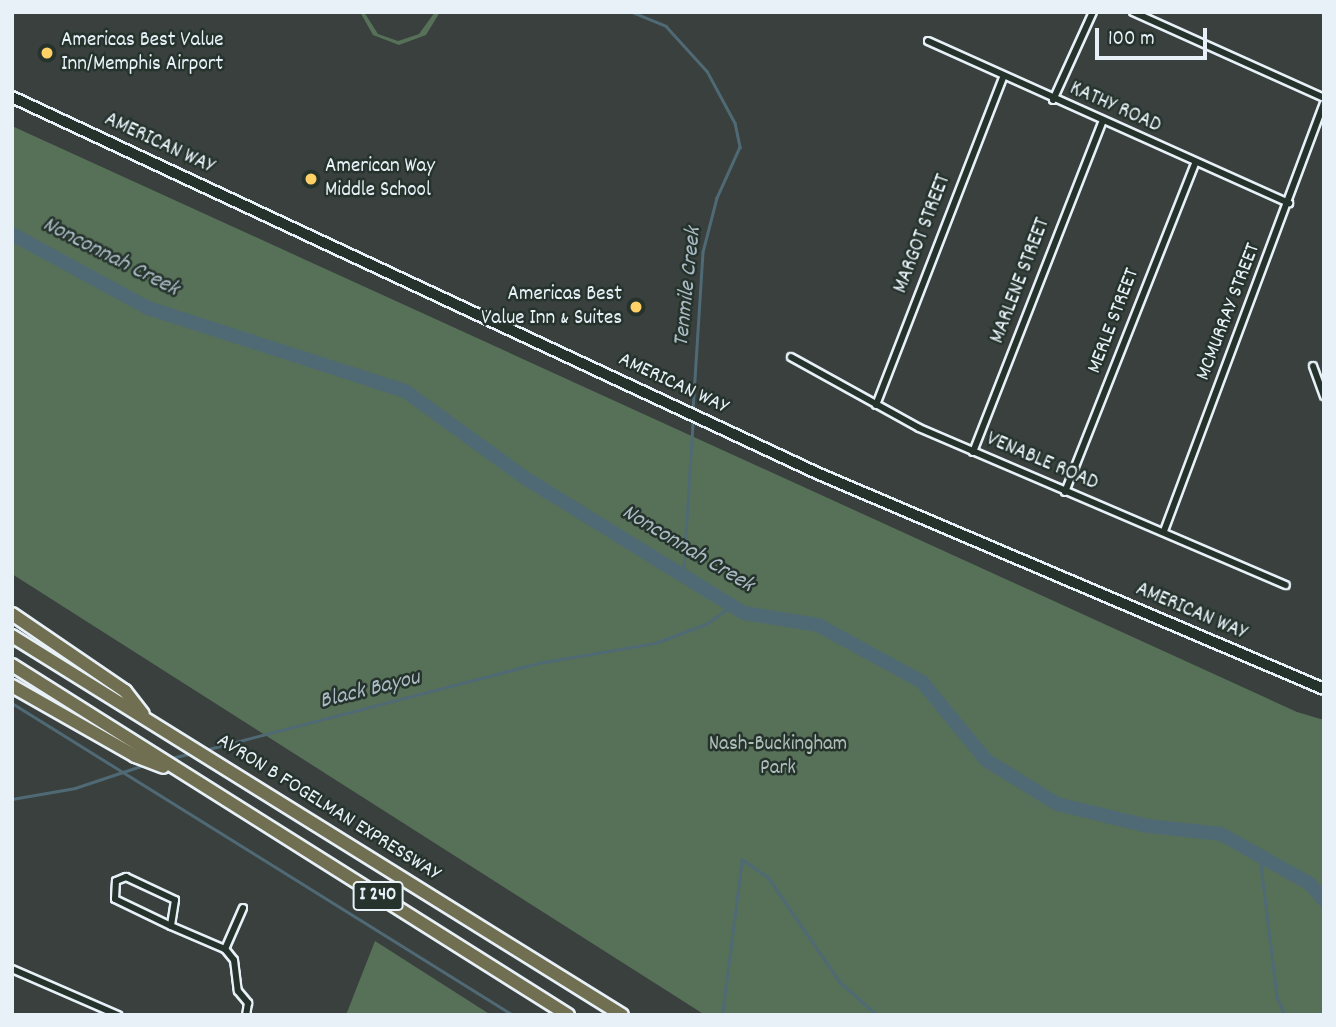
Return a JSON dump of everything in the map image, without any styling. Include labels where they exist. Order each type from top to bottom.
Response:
[{"type":"highway","points":[[12,614],[125,691],[154,724]]},
{"type":"highway","name":"AVRON B FOGELMAN EXPRESSWAY","points":[[12,636],[622,1015]]},
{"type":"highway","name":"I 240","points":[[12,665],[568,1015]]},
{"type":"highway","points":[[12,686],[114,744],[189,777]]},
{"type":"main road","name":"AMERICAN WAY","points":[[12,97],[908,513],[1324,689]]},
{"type":"street","points":[[1053,100],[1093,12]]},
{"type":"street","points":[[1133,12],[1324,98]]},
{"type":"street","name":"KATHY ROAD","points":[[928,41],[1102,122],[1289,203]]},
{"type":"street","name":"MARGOT STREET","points":[[876,405],[1003,76]]},
{"type":"street","name":"MCMURRAY STREET","points":[[1164,531],[1324,104]]},
{"type":"street","name":"MARLENE STREET","points":[[973,452],[1102,122]]},
{"type":"street","name":"MERLE STREET","points":[[1065,492],[1195,163]]},
{"type":"street","name":"VENABLE ROAD","points":[[791,357],[876,405],[973,452],[1286,585]]},
{"type":"street","points":[[1313,366],[1321,380],[1324,396]]},
{"type":"street","points":[[171,926],[177,907],[172,897],[126,877],[116,881],[112,892],[119,902],[171,926],[225,949],[234,960],[238,991],[248,1003],[246,1015]]},
{"type":"street","points":[[225,949],[243,908]]},
{"type":"street","points":[[12,969],[118,1015]]},
{"type":"green space","points":[[360,12],[364,12],[378,34],[398,41],[419,34],[435,12],[440,12],[426,35],[399,45],[373,35]]},
{"type":"green space","name":"Nash-Buckingham Park","points":[[12,126],[1297,712],[1324,720],[1324,1015],[705,1015],[12,574]]},
{"type":"green space","points":[[375,941],[491,1015],[346,1015]]},
{"type":"waterway","name":"Tenmile Creek","points":[[632,12],[666,26],[707,71],[735,123],[740,147],[717,198],[703,252],[693,411]]},
{"type":"waterway","name":"Nonconnah Creek","points":[[12,234],[148,308],[405,391],[525,478],[744,613],[818,625],[922,682],[986,760],[1057,804],[1148,826],[1221,834],[1310,884],[1324,900]]},
{"type":"waterway","name":"Tenmile Creek","points":[[683,575],[693,417]]},
{"type":"waterway","name":"Black Bayou","points":[[205,750],[544,662],[655,643],[706,624],[732,606]]},
{"type":"waterway","points":[[12,703],[513,1015]]},
{"type":"waterway","name":"Black Bayou","points":[[171,758],[192,753]]},
{"type":"waterway","name":"Black Bayou","points":[[12,799],[75,788],[144,765]]},
{"type":"waterway","points":[[1260,856],[1277,997],[1285,1015]]},
{"type":"waterway","points":[[722,1015],[742,859],[768,877],[840,982],[877,1015]]},
{"type":"place","name":"Americas Best Value Inn/Memphis Airport","points":[[47,53]]},
{"type":"place","name":"American Way Middle School","points":[[311,179]]},
{"type":"place","name":"Americas Best Value Inn & Suites","points":[[636,307]]}]
